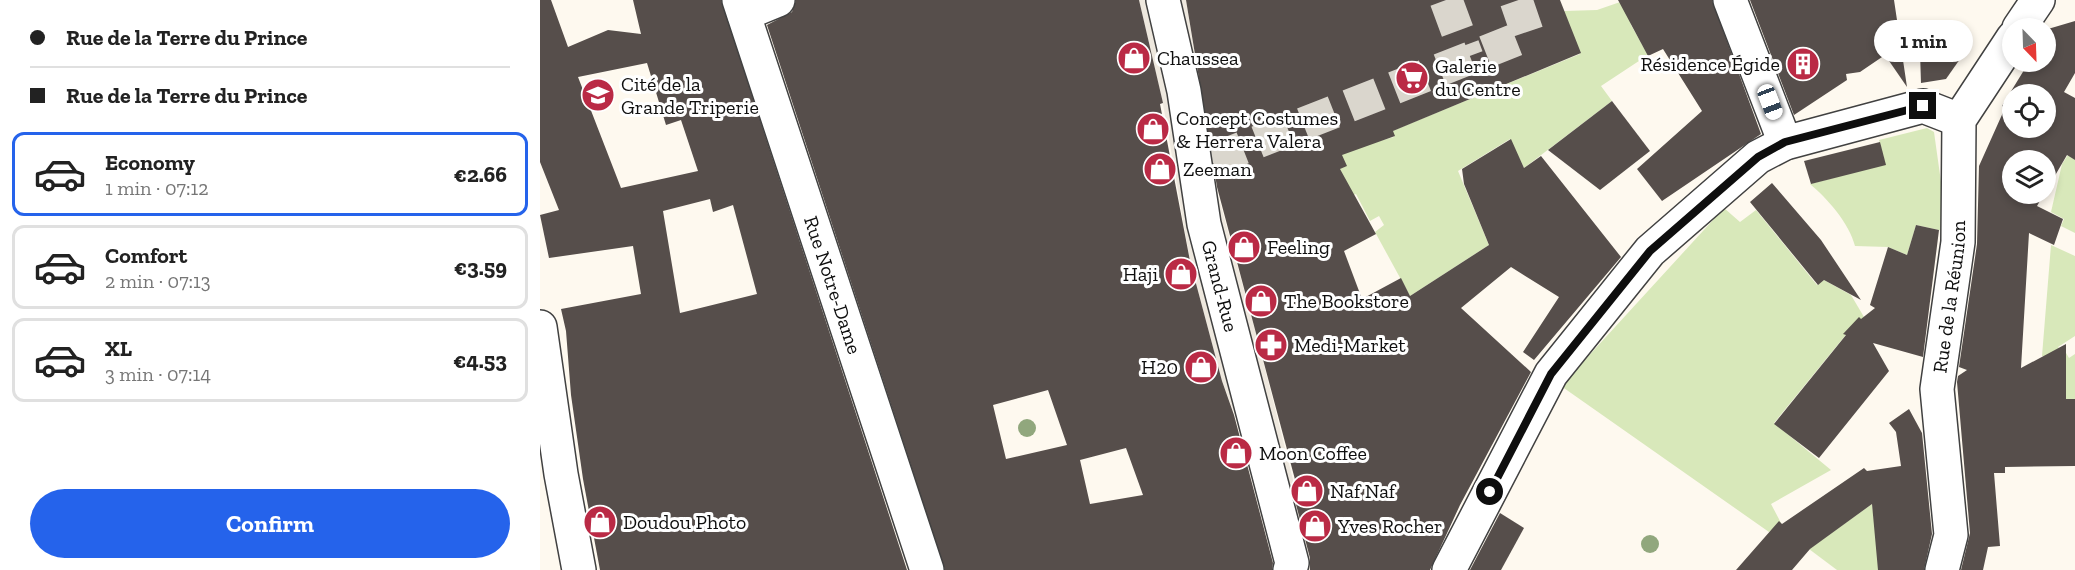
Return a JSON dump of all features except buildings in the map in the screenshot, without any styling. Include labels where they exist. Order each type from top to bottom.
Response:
[{"type":"street","points":[[742,7],[778,0]]},
{"type":"street","name":"Grand-Rue","points":[[1163,0],[1204,163],[1204,224],[1292,563],[1290,570]]},
{"type":"street","points":[[1730,0],[1785,142]]},
{"type":"street","points":[[2026,18],[2038,0]]},
{"type":"street","name":"Rue Notre-Dame","points":[[742,7],[927,570]]},
{"type":"street","points":[[1449,570],[1551,374],[1650,251],[1758,157],[1785,142],[1923,106],[1959,120],[2002,55]]},
{"type":"street","name":"Rue de la Réunion","points":[[1942,570],[1951,535],[1937,389],[1958,242],[1959,120]]},
{"type":"street","points":[[540,327],[550,474],[579,570]]},
{"type":"green space","points":[[1626,0],[1631,25],[1648,55],[1601,86],[1612,101],[1524,168],[1510,139],[1458,171],[1489,245],[1410,296],[1375,232],[1384,225],[1379,216],[1370,221],[1356,194],[1344,199],[1316,180],[1346,166],[1340,152],[1394,137],[1392,131],[1580,54],[1564,11],[1597,10]]},
{"type":"green space","points":[[1927,128],[1934,132],[1948,232],[1916,225],[1907,255],[1888,247],[1855,246],[1837,212],[1810,184],[1885,164],[1879,140]]},
{"type":"green space","points":[[2068,155],[2075,160],[2075,233],[2061,226],[2064,219],[2051,212],[2053,204],[2056,204],[2056,190],[2062,164]]},
{"type":"green space","points":[[1724,208],[1740,222],[1756,210],[1817,285],[1824,280],[1851,295],[1864,317],[1853,326],[1774,423],[1831,470],[1771,504],[1781,523],[1769,532],[1561,386]]},
{"type":"green space","points":[[2051,245],[2075,256],[2075,336],[2058,347],[2060,349],[2062,346],[2069,358],[2075,354],[2075,399],[2066,399],[2050,356],[2042,356]]},
{"type":"green space","points":[[1872,504],[1880,570],[1837,570],[1809,549]]},
{"type":"shaded area","points":[[1139,0],[1186,0],[1218,195],[1310,547],[1325,570],[1272,570],[1274,565],[1270,543],[1245,442],[1222,381],[1190,261],[1163,104]]},
{"type":"tunnel","points":[[1446,0],[1467,57]]},
{"type":"tunnel","points":[[1212,160],[1528,35],[1516,0]]},
{"type":"place","name":"Chaussea","points":[[1134,58]]},
{"type":"place","name":"Résidence Égide","points":[[1803,64]]},
{"type":"place","name":"Galerie du Centre","points":[[1412,78]]},
{"type":"place","name":"Cité de la Grande Triperie","points":[[598,95]]},
{"type":"place","name":"Concept Costumes & Herrera Valera","points":[[1153,129]]},
{"type":"place","name":"Zeeman","points":[[1160,169]]},
{"type":"place","name":"Feeling","points":[[1244,247]]},
{"type":"place","name":"Haji","points":[[1181,274]]},
{"type":"place","name":"The Bookstore","points":[[1261,301]]},
{"type":"place","name":"Medi-Market","points":[[1271,345]]},
{"type":"place","name":"H20","points":[[1201,367]]},
{"type":"place","name":"Moon Coffee","points":[[1236,453]]},
{"type":"place","name":"Naf Naf","points":[[1307,491]]},
{"type":"place","name":"Doudou Photo","points":[[600,522]]},
{"type":"place","name":"Yves Rocher","points":[[1315,526]]},
{"type":"route","points":[[1490,492],[1551,374],[1650,251],[1758,157],[1785,142],[1923,106]]}]
